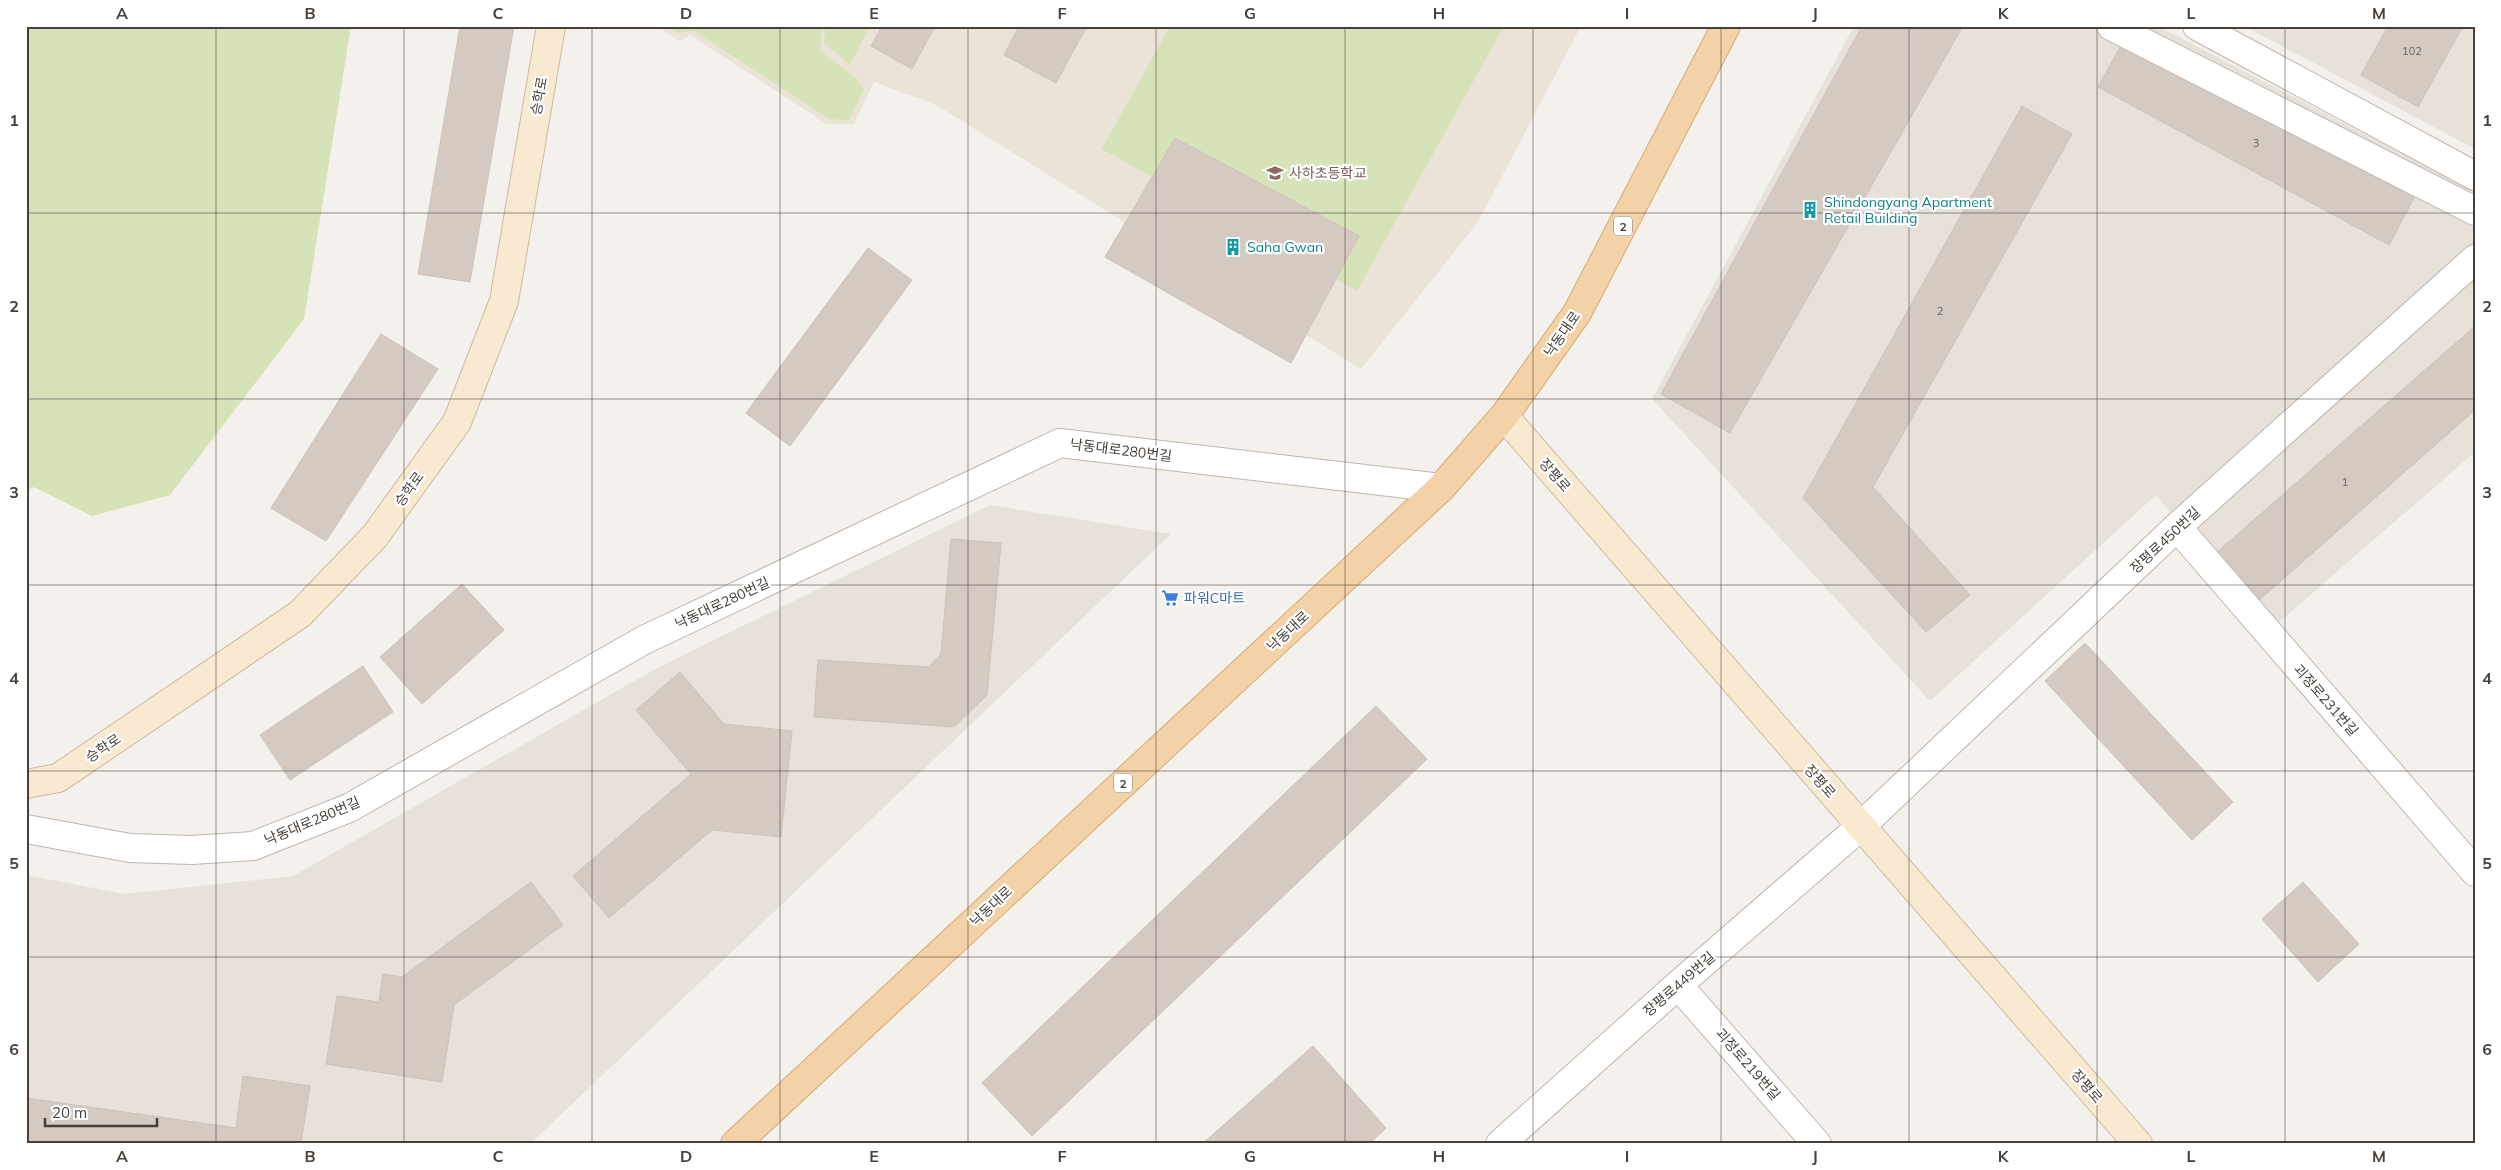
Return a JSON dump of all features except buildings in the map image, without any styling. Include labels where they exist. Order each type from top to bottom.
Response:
[{"type":"main road","name":"낙동대로","points":[[735,1144],[1441,488],[1504,416],[1577,313],[1726,26]]},
{"type":"street","name":"승학로","points":[[26,784],[58,778],[300,614],[375,536],[457,422],[504,301],[551,26]]},
{"type":"street","points":[[2111,26],[2475,211]]},
{"type":"street","points":[[2197,26],[2475,176]]},
{"type":"street","name":"장평로450번길","points":[[1860,827],[2178,527],[2475,259]]},
{"type":"street","name":"장평로","points":[[1504,416],[2138,1144]]},
{"type":"street","name":"낙동대로280번길","points":[[26,829],[130,848],[192,850],[253,846],[348,808],[644,640],[1060,442],[1441,488]]},
{"type":"street","name":"괴정로231번길","points":[[2178,527],[2475,872]]},
{"type":"street","name":"장평로449번길","points":[[1500,1144],[1678,985],[1860,827]]},
{"type":"street","name":"괴정로219번길","points":[[1678,985],[1818,1144]]},
{"type":"shaded area","name":"사하초등학교","points":[[656,26],[1581,26],[1478,222],[1361,369],[936,105],[874,82],[854,124],[827,124],[690,35],[680,41]]},
{"type":"shaded area","points":[[1854,26],[2158,26],[2475,192],[2475,452],[2271,629],[2156,495],[1930,701],[1652,399]]},
{"type":"shaded area","points":[[2244,26],[2475,26],[2475,149]]},
{"type":"shaded area","points":[[990,505],[1171,534],[530,1144],[26,1144],[26,875],[124,894],[293,876],[657,668]]},
{"type":"green space","points":[[26,26],[351,26],[304,319],[170,495],[92,516],[34,487],[26,491]]},
{"type":"green space","points":[[667,26],[822,26],[820,51],[855,77],[864,90],[849,120],[829,119],[694,31],[678,33]]},
{"type":"green space","points":[[825,26],[870,26],[850,65],[824,43]]},
{"type":"green space","points":[[1170,26],[1504,26],[1357,291],[1102,149]]},
{"type":"place","name":"사하초등학교","points":[[1275,173]]},
{"type":"place","name":"Shindongyang Apartment Retail Building","points":[[1810,210]]},
{"type":"place","name":"Saha Gwan","points":[[1233,247]]},
{"type":"place","name":"파워C마트","points":[[1170,598]]}]
